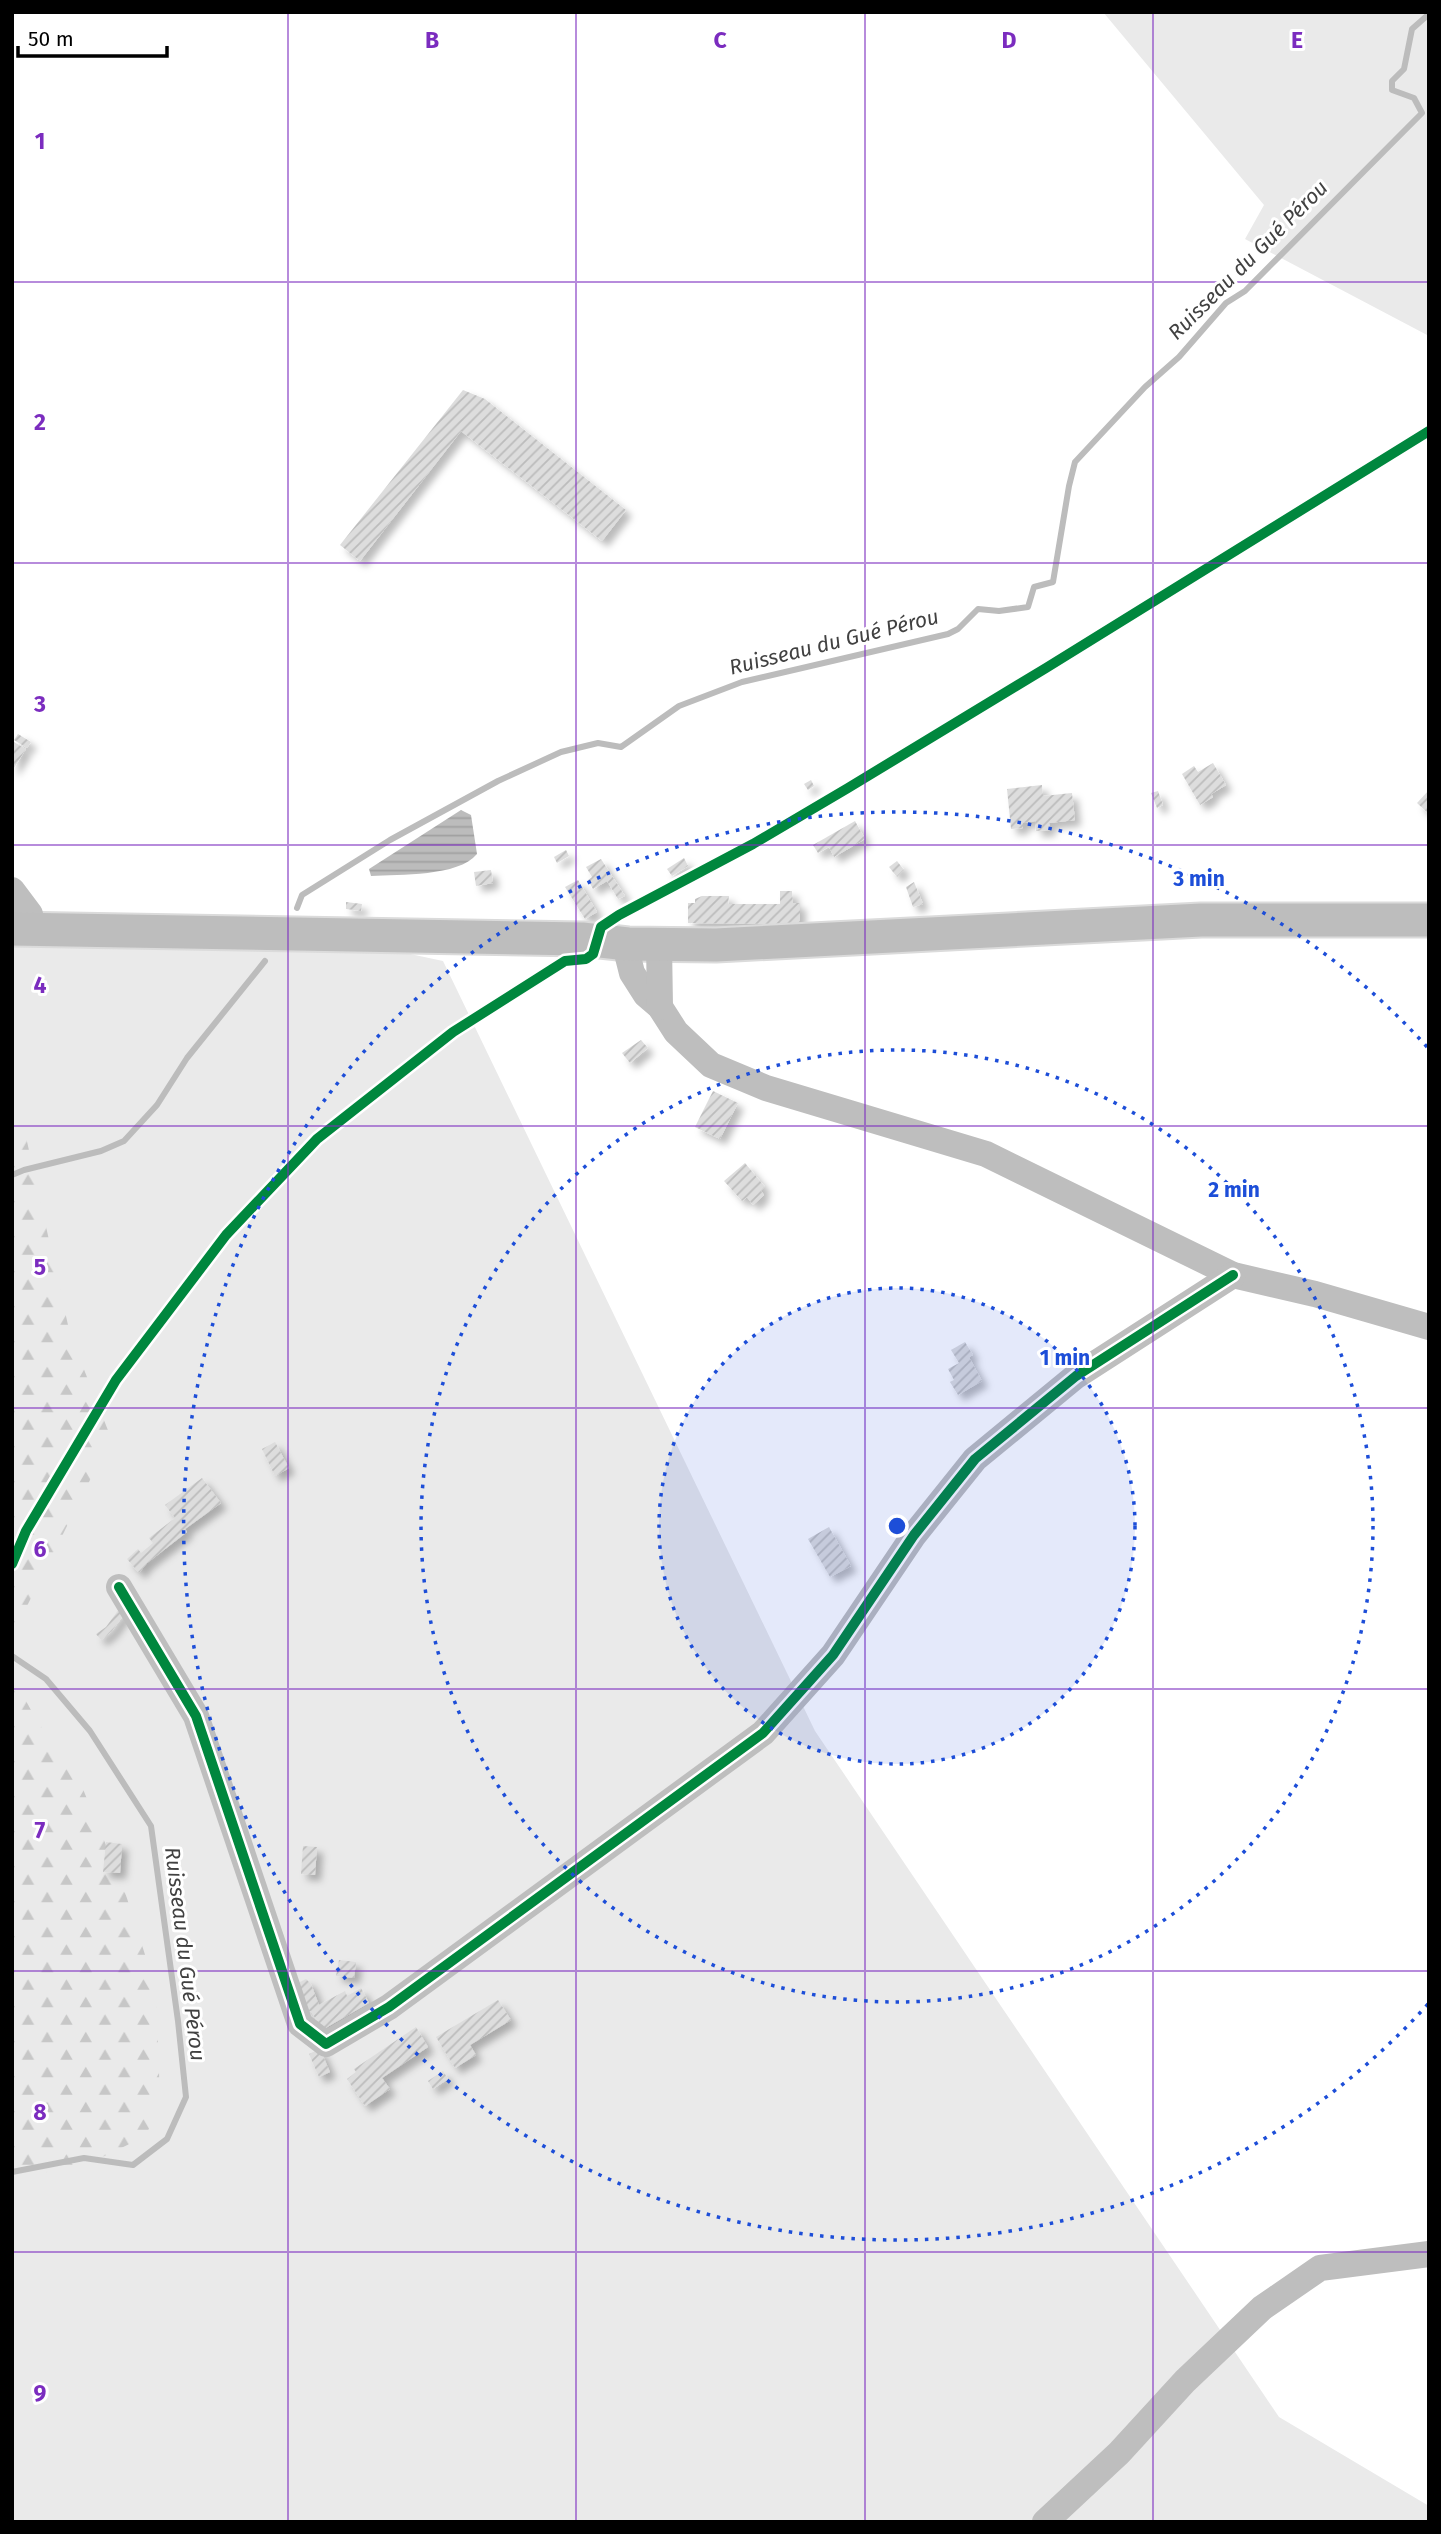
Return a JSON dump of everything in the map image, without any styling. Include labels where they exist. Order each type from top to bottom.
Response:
[{"type":"main road","points":[[22,929],[582,939],[644,944],[716,945],[1201,920],[1429,920]]},
{"type":"street","points":[[12,890],[30,914],[22,929]]},
{"type":"street","points":[[644,944],[628,957],[632,973],[646,995],[660,1007],[676,1032],[711,1065],[766,1088],[986,1154],[1233,1275],[1315,1294],[1429,1327]]},
{"type":"street","points":[[119,1587],[195,1716],[300,2024],[326,2044],[389,2007],[763,1733],[833,1655],[914,1535],[975,1459],[1076,1376],[1233,1275]]},
{"type":"street","points":[[1045,2522],[1119,2453],[1185,2381],[1262,2308],[1320,2268],[1429,2254]]},
{"type":"green space","points":[[1103,12],[1429,12],[1429,336],[1245,239],[1264,205]]},
{"type":"green space","points":[[274,925],[443,961],[815,1731],[1279,2417],[1429,2506],[1429,2522],[12,2522],[12,940]]},
{"type":"green space","points":[[26,1137],[70,1334],[111,1438],[23,1614],[15,1681],[37,1721],[78,1777],[124,1889],[156,1989],[160,2100],[146,2136],[88,2164],[12,2179],[12,1142]]},
{"type":"shaded area","points":[[461,810],[471,815],[477,854],[468,861],[443,871],[371,876],[369,869]]},
{"type":"building","points":[[463,390],[485,399],[626,510],[602,541],[461,431],[360,561],[340,545]]},
{"type":"building","points":[[18,734],[31,742],[27,748],[14,740]]},
{"type":"building","points":[[12,741],[26,749],[12,771]]},
{"type":"building","points":[[1213,763],[1226,785],[1200,805],[1182,774],[1194,766],[1198,772]]},
{"type":"building","points":[[811,780],[814,786],[808,790],[804,784]]},
{"type":"building","points":[[1042,785],[1043,796],[1072,793],[1075,820],[1049,823],[1050,830],[1036,831],[1035,821],[1023,823],[1023,828],[1011,829],[1007,789]]},
{"type":"building","points":[[1429,790],[1429,814],[1417,803]]},
{"type":"building","points":[[1158,791],[1163,805],[1157,808],[1151,793]]},
{"type":"building","points":[[855,821],[865,839],[834,857],[829,847],[818,853],[813,845]]},
{"type":"building","points":[[566,850],[569,856],[557,863],[554,857]]},
{"type":"building","points":[[684,858],[688,866],[672,876],[667,869]]},
{"type":"building","points":[[601,859],[625,896],[618,899],[607,881],[593,889],[588,880],[592,877],[586,867]]},
{"type":"building","points":[[897,861],[904,870],[897,877],[889,867]]},
{"type":"building","points":[[491,870],[493,883],[476,886],[474,872]]},
{"type":"building","points":[[578,880],[597,912],[585,919],[565,887]]},
{"type":"building","points":[[914,882],[923,904],[913,907],[906,887]]},
{"type":"building","points":[[780,891],[792,891],[793,903],[800,903],[800,922],[688,923],[688,903],[695,903],[695,899],[702,896],[729,896],[728,904],[780,904]]},
{"type":"building","points":[[346,902],[362,904],[361,911],[346,909]]},
{"type":"building","points":[[641,1040],[648,1048],[630,1063],[622,1053]]},
{"type":"building","points":[[713,1091],[738,1103],[720,1139],[695,1127]]},
{"type":"building","points":[[745,1163],[765,1187],[761,1191],[764,1195],[753,1205],[747,1197],[742,1201],[724,1181]]},
{"type":"building","points":[[965,1342],[973,1355],[969,1357],[982,1381],[958,1395],[950,1382],[954,1380],[948,1369],[959,1363],[951,1350]]},
{"type":"building","points":[[275,1442],[289,1468],[275,1476],[262,1449]]},
{"type":"building","points":[[202,1478],[221,1503],[185,1529],[187,1532],[147,1563],[139,1573],[127,1559],[138,1549],[141,1553],[153,1543],[149,1538],[175,1518],[165,1505]]},
{"type":"building","points":[[829,1527],[851,1566],[830,1577],[808,1539]]},
{"type":"building","points":[[119,1609],[125,1613],[112,1631],[101,1640],[96,1634],[106,1627]]},
{"type":"building","points":[[106,1842],[122,1844],[120,1873],[103,1872]]},
{"type":"building","points":[[303,1846],[317,1847],[315,1875],[301,1874]]},
{"type":"building","points":[[339,1960],[356,1962],[354,1978],[336,1976]]},
{"type":"building","points":[[306,1979],[311,1984],[319,2005],[345,1991],[347,1996],[361,1988],[369,2003],[322,2030],[311,2011],[308,2012],[298,1983]]},
{"type":"building","points":[[498,2000],[511,2020],[470,2045],[476,2055],[455,2068],[436,2037]]},
{"type":"building","points":[[416,2027],[428,2047],[382,2078],[390,2089],[365,2106],[347,2079],[356,2072],[354,2069]]},
{"type":"building","points":[[320,2049],[330,2072],[319,2077],[309,2054]]},
{"type":"building","points":[[443,2071],[448,2079],[433,2089],[428,2081]]},
{"type":"waterway","name":"Ruisseau du Gué Pérou","points":[[297,908],[302,895],[390,840],[498,781],[561,752],[598,743],[621,747],[679,706],[742,682],[948,634],[958,629],[978,609],[999,611],[1028,607],[1034,587],[1053,582],[1075,462],[1145,387],[1179,357],[1226,303],[1245,291],[1422,113],[1414,98],[1392,90],[1392,81],[1404,69],[1412,29],[1429,14]]},
{"type":"waterway","name":"Ruisseau du Gué Pérou","points":[[12,1175],[101,1151],[124,1141],[157,1105],[187,1058],[265,961]]},
{"type":"waterway","name":"Ruisseau du Gué Pérou","points":[[12,1656],[46,1679],[90,1731],[151,1826],[186,2097],[167,2139],[133,2165],[84,2158],[12,2172]]},
{"type":"cycle path","points":[[12,1564],[26,1531],[116,1380],[226,1235],[317,1139],[453,1032],[565,961],[586,959],[593,954],[601,927],[619,915],[753,844],[848,788],[1429,431]]},
{"type":"cycle path","points":[[119,1587],[196,1716],[300,2024],[326,2044],[389,2007],[763,1733],[833,1655],[914,1535],[975,1459],[1076,1376],[1233,1275]]}]
